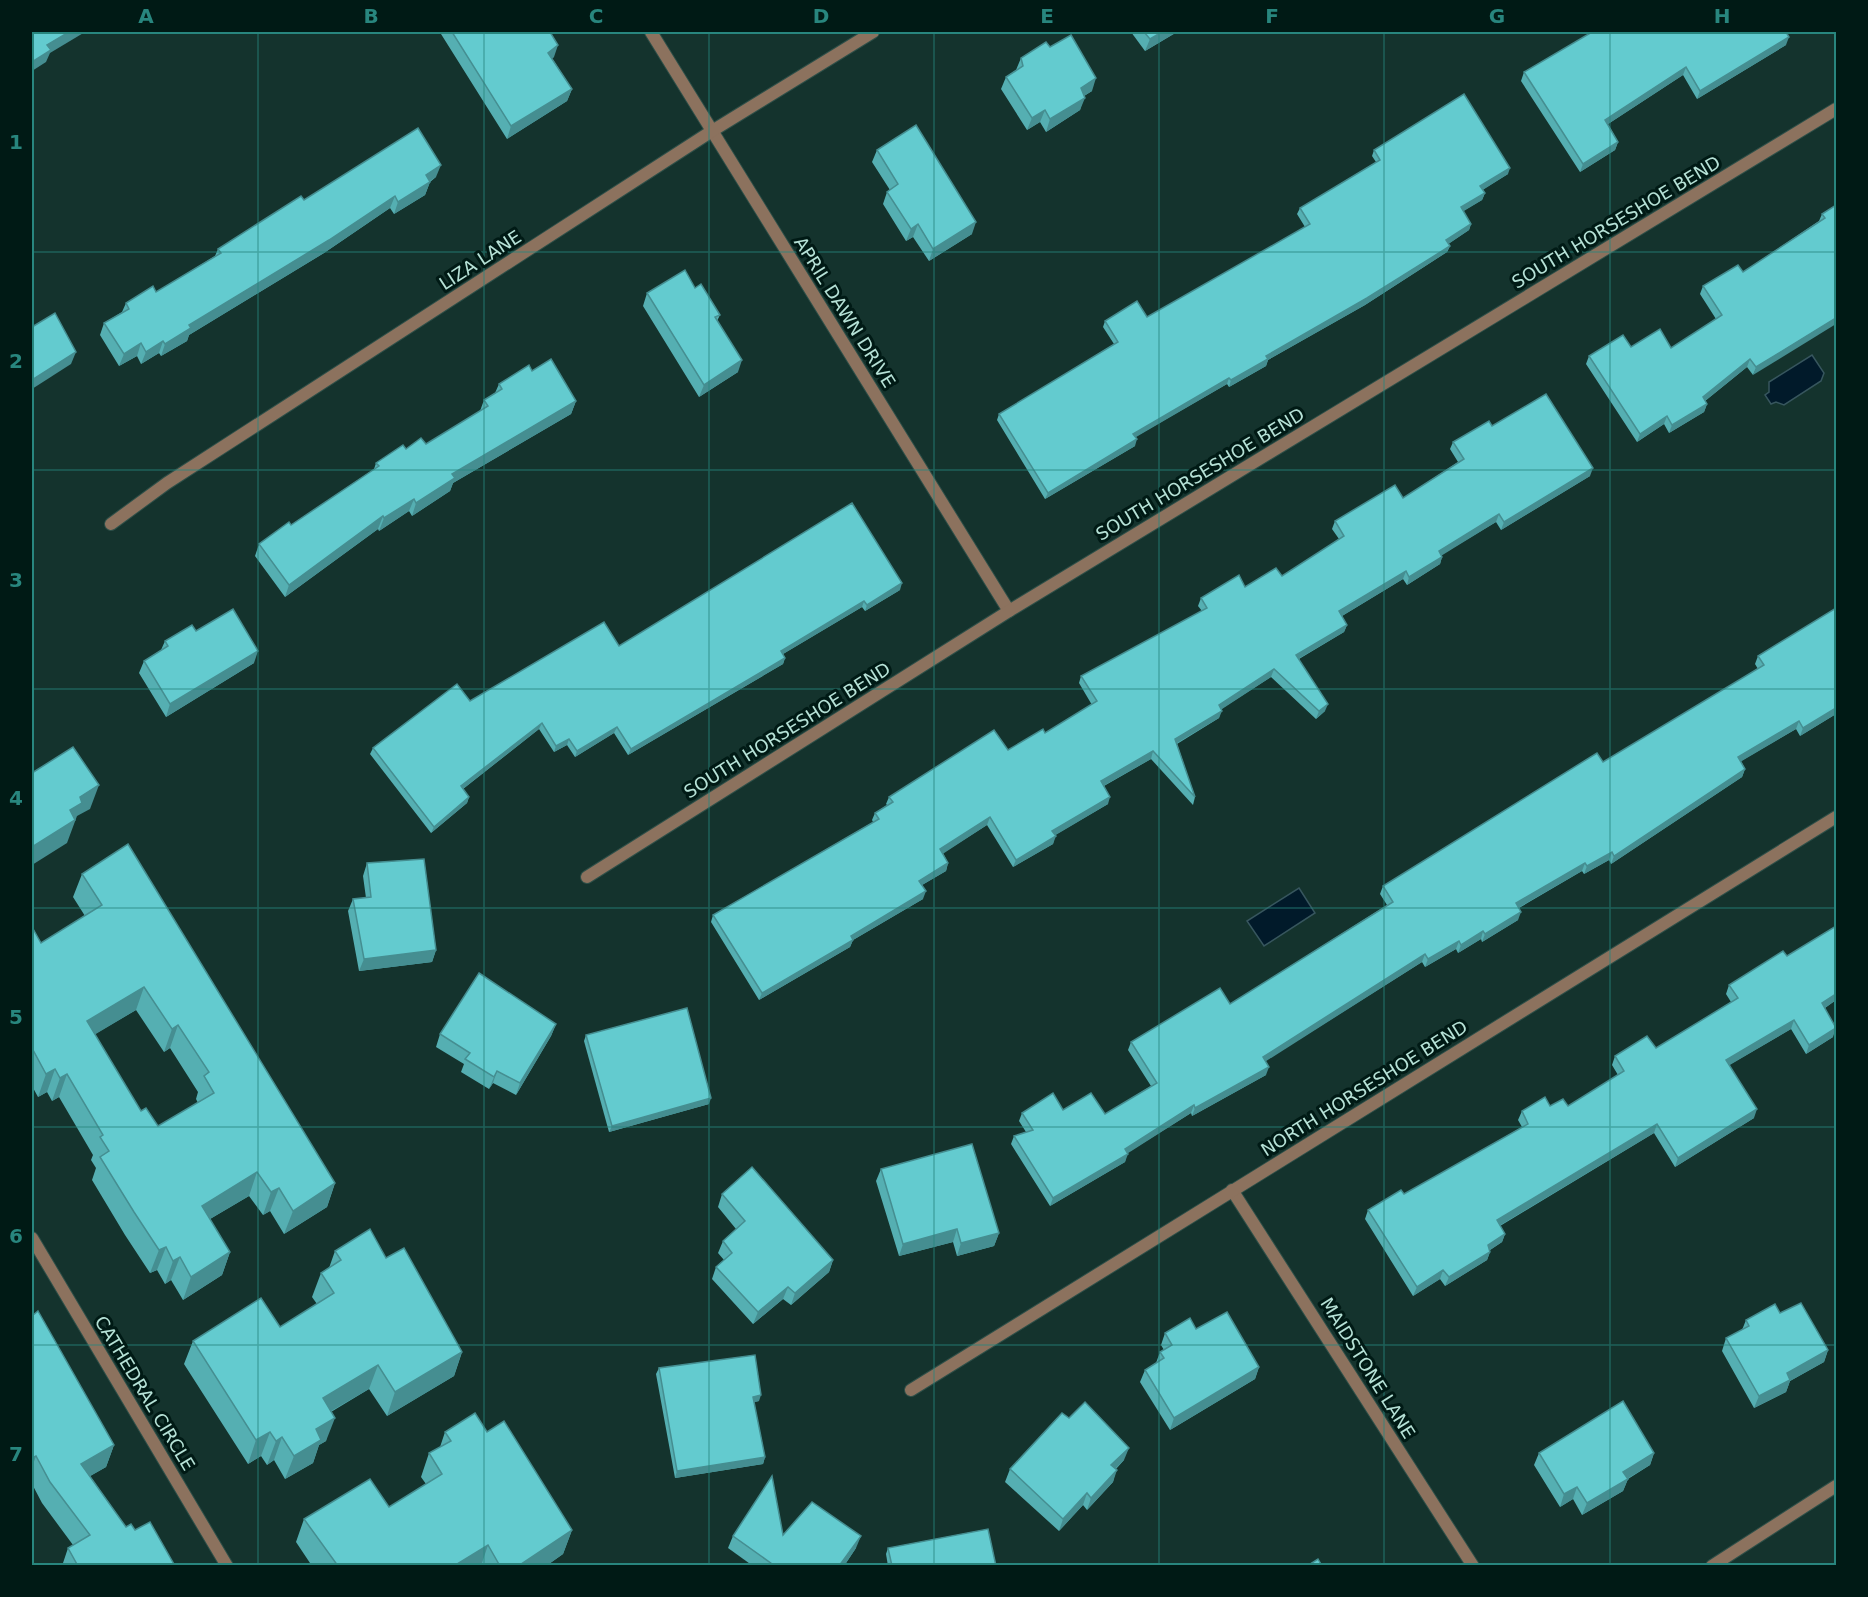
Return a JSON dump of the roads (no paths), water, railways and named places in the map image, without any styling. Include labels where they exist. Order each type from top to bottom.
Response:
[{"type":"street","name":"APRIL DAWN DRIVE","points":[[651,32],[1009,611]]},
{"type":"street","name":"LIZA LANE","points":[[111,524],[167,483],[712,131],[873,32]]},
{"type":"street","name":"SOUTH HORSESHOE BEND","points":[[587,877],[1009,611],[1836,109]]},
{"type":"street","name":"NORTH HORSESHOE BEND","points":[[911,1390],[1836,817]]},
{"type":"street","name":"MAIDSTONE LANE","points":[[1232,1190],[1473,1566]]},
{"type":"street","name":"CATHEDRAL CIRCLE","points":[[32,1238],[227,1566]]},
{"type":"street","points":[[1712,1566],[1836,1486]]},
{"type":"water","points":[[1812,355],[1824,373],[1821,381],[1784,405],[1776,402],[1771,404],[1765,395],[1769,392],[1769,382]]},
{"type":"water","points":[[1299,888],[1315,913],[1264,946],[1247,921]]}]
